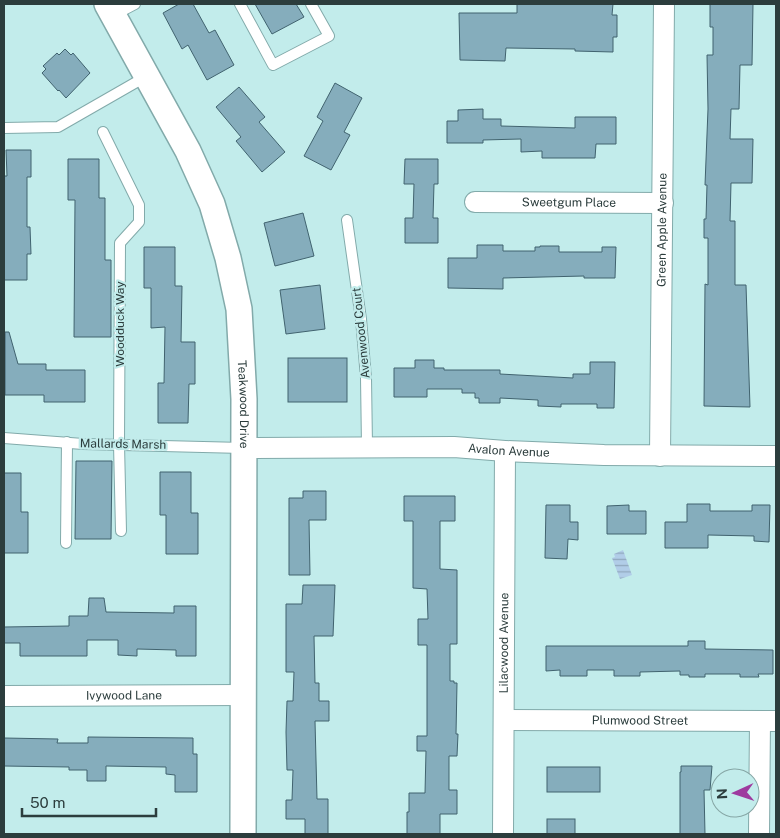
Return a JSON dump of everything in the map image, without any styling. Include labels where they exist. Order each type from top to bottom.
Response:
[{"type":"street","name":"Green Apple Avenue","points":[[660,456],[664,4]]},
{"type":"street","name":"Teakwood Drive","points":[[119,8],[147,76],[188,150],[212,204],[228,258],[239,309],[244,399],[243,834]]},
{"type":"street","name":"Sweetgum Place","points":[[475,202],[663,203]]},
{"type":"street","name":"Avalon Avenue","points":[[243,448],[454,447],[505,451],[660,456],[776,456]]},
{"type":"street","name":"Lilacwood Avenue","points":[[504,834],[505,451]]},
{"type":"street","name":"Ivywood Lane","points":[[4,696],[244,695]]},
{"type":"street","name":"Plumwood Street","points":[[504,720],[768,721]]},
{"type":"street","points":[[759,834],[768,721]]},
{"type":"lane","points":[[240,4],[273,65],[329,36],[311,4]]},
{"type":"lane","points":[[4,128],[58,127],[147,76]]},
{"type":"lane","name":"Woodduck Way","points":[[103,132],[139,205],[139,222],[120,243],[119,444],[121,531]]},
{"type":"lane","name":"Avenwood Court","points":[[347,220],[361,319],[366,378],[367,446]]},
{"type":"lane","name":"Mallards Marsh","points":[[4,438],[243,448]]},
{"type":"lane","points":[[66,543],[67,442]]},
{"type":"water","points":[[623,550],[632,575],[620,579],[612,558],[615,557],[614,554]]},
{"type":"building","points":[[179,4],[193,4],[209,33],[215,30],[234,65],[207,80],[188,45],[182,49],[163,13]]},
{"type":"building","points":[[255,4],[296,4],[304,17],[272,34]]},
{"type":"building","points":[[517,4],[613,4],[612,15],[617,15],[617,37],[613,37],[613,52],[575,51],[575,49],[506,48],[505,61],[460,60],[459,13],[517,13]]},
{"type":"building","points":[[710,4],[753,4],[752,65],[740,65],[739,109],[731,109],[730,139],[753,139],[752,183],[731,183],[730,221],[735,221],[735,285],[746,285],[750,407],[704,406],[705,284],[708,285],[708,238],[704,238],[707,185],[705,185],[708,109],[707,55],[713,55],[713,27],[710,27]]},
{"type":"building","points":[[65,49],[71,55],[73,53],[90,73],[66,98],[42,73],[46,69],[43,66],[57,53],[59,55]]},
{"type":"building","points":[[335,83],[362,98],[344,132],[350,135],[331,170],[304,156],[323,121],[317,117]]},
{"type":"building","points":[[239,87],[265,117],[259,122],[285,152],[262,172],[236,141],[241,137],[216,107]]},
{"type":"building","points":[[483,109],[483,119],[501,119],[501,126],[575,128],[575,117],[616,117],[616,144],[596,144],[595,158],[542,158],[542,151],[521,152],[521,139],[483,140],[483,143],[447,143],[447,121],[458,121],[458,110]]},
{"type":"building","points":[[6,150],[31,150],[31,177],[27,177],[27,227],[30,227],[31,254],[27,254],[27,280],[4,280],[4,176],[7,176]]},
{"type":"building","points":[[68,159],[99,159],[99,198],[105,198],[105,260],[111,260],[111,337],[74,337],[75,200],[68,200]]},
{"type":"building","points":[[405,159],[438,159],[438,184],[434,184],[433,218],[438,218],[438,243],[405,243],[405,218],[413,218],[414,184],[404,184]]},
{"type":"building","points":[[303,213],[314,256],[275,266],[264,223]]},
{"type":"building","points":[[477,245],[503,245],[503,251],[535,251],[535,247],[559,246],[559,252],[602,252],[602,247],[616,247],[615,278],[584,278],[584,276],[503,278],[503,289],[448,288],[448,258],[477,258]]},
{"type":"building","points":[[144,247],[175,247],[175,286],[182,286],[181,342],[195,342],[195,384],[189,384],[188,423],[158,423],[158,383],[164,383],[165,327],[151,328],[151,288],[144,288]]},
{"type":"building","points":[[320,285],[325,329],[286,334],[280,290]]},
{"type":"building","points":[[5,332],[9,332],[18,364],[46,364],[46,370],[85,370],[85,402],[44,402],[44,395],[5,395]]},
{"type":"building","points":[[288,358],[347,358],[347,402],[288,402]]},
{"type":"building","points":[[415,360],[434,360],[434,368],[444,368],[444,370],[500,370],[500,374],[573,378],[573,374],[590,374],[590,362],[615,362],[614,408],[597,408],[597,404],[561,404],[561,407],[538,406],[538,400],[500,398],[500,403],[479,403],[479,398],[475,398],[475,393],[462,393],[462,389],[427,389],[427,397],[394,397],[394,368],[415,368]]},
{"type":"building","points":[[76,461],[112,461],[111,539],[75,539]]},
{"type":"building","points":[[160,472],[191,472],[191,513],[198,513],[198,554],[166,554],[166,515],[160,515]]},
{"type":"building","points":[[4,473],[21,473],[21,512],[28,512],[28,553],[4,553]]},
{"type":"building","points":[[303,491],[326,491],[326,520],[309,520],[310,575],[289,575],[289,498],[303,498]]},
{"type":"building","points":[[404,496],[455,496],[455,521],[440,521],[440,569],[457,570],[457,644],[450,644],[450,681],[457,683],[456,734],[458,734],[457,756],[449,756],[449,790],[457,790],[457,814],[440,814],[440,834],[407,834],[409,793],[425,793],[426,751],[417,751],[417,736],[427,736],[427,645],[418,645],[418,619],[428,619],[427,589],[413,588],[413,521],[404,521]]},
{"type":"building","points":[[687,504],[710,504],[710,511],[752,511],[752,505],[770,505],[769,542],[754,541],[754,536],[708,535],[708,548],[665,548],[665,522],[687,522]]},
{"type":"building","points":[[546,505],[570,505],[570,522],[578,522],[578,540],[568,539],[567,559],[545,558]]},
{"type":"building","points":[[629,505],[629,511],[646,511],[646,534],[607,534],[607,506]]},
{"type":"building","points":[[303,585],[335,585],[333,636],[314,636],[315,683],[319,683],[319,701],[329,701],[329,721],[315,721],[317,799],[328,799],[328,834],[305,834],[305,819],[286,819],[286,800],[292,800],[293,770],[287,770],[287,701],[293,701],[294,672],[286,672],[286,604],[302,604]]},
{"type":"building","points":[[89,598],[104,598],[106,612],[174,613],[174,606],[196,606],[196,656],[176,656],[176,650],[137,649],[137,656],[118,655],[118,640],[87,640],[87,656],[20,656],[20,643],[4,643],[4,627],[69,626],[69,616],[88,616]]},
{"type":"building","points":[[688,641],[705,641],[705,649],[773,650],[773,674],[758,674],[759,677],[740,677],[740,674],[705,674],[705,677],[689,677],[689,675],[680,675],[680,671],[640,672],[640,676],[614,676],[614,670],[587,670],[587,676],[560,676],[560,670],[546,671],[546,646],[688,646]]},
{"type":"building","points":[[88,737],[193,738],[193,754],[197,754],[197,792],[175,792],[175,775],[166,774],[166,767],[106,766],[106,781],[87,781],[87,770],[69,770],[69,767],[4,766],[4,738],[58,739],[57,743],[88,743]]},
{"type":"building","points":[[681,766],[712,766],[710,768],[710,790],[704,790],[705,834],[680,834]]},
{"type":"building","points":[[547,767],[600,767],[600,792],[547,792]]},
{"type":"building","points":[[547,819],[575,819],[575,834],[547,834]]}]
